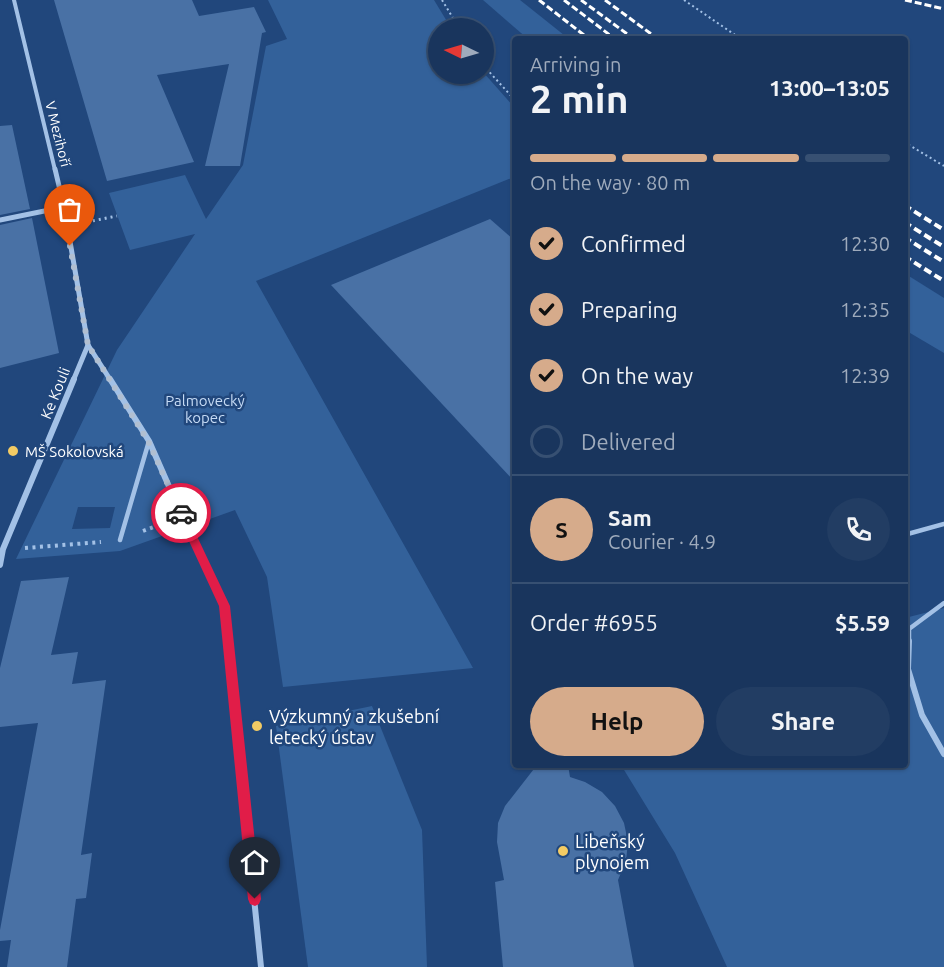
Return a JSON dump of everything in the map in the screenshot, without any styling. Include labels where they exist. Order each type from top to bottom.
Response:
[{"type":"street","name":"V Mezihoří","points":[[14,0],[64,207],[88,345]]},
{"type":"street","points":[[0,220],[64,207]]},
{"type":"street","points":[[88,345],[148,441],[182,516]]},
{"type":"street","name":"Ke Kouli","points":[[0,565],[3,549],[88,345]]},
{"type":"lane","points":[[120,540],[148,441]]},
{"type":"lane","points":[[182,516],[225,606],[261,967]]},
{"type":"lane","points":[[908,534],[944,524]]},
{"type":"lane","points":[[944,603],[909,629],[908,669],[922,715],[944,754]]},
{"type":"path","points":[[442,0],[453,18]]},
{"type":"path","points":[[684,0],[737,36]]},
{"type":"path","points":[[494,79],[512,97]]},
{"type":"path","points":[[908,144],[944,166]]},
{"type":"path","points":[[78,224],[117,216]]},
{"type":"path","points":[[3,549],[120,540],[182,516]]},
{"type":"green space","name":"Palmovecký kopec","points":[[268,0],[434,0],[445,18],[428,18],[428,84],[494,84],[512,105],[512,178],[256,281],[473,668],[283,687],[267,577],[235,510],[120,551],[16,559],[117,350],[195,234],[130,250],[109,193],[185,175],[206,219],[243,165],[266,46],[287,39]],"holes":[[[78,507],[115,507],[110,528],[72,529]]]},
{"type":"green space","points":[[483,0],[520,0],[565,36],[525,36]]},
{"type":"green space","points":[[908,276],[944,298],[944,353],[908,332]]},
{"type":"green space","points":[[944,608],[944,967],[727,967],[675,853],[623,768],[908,768],[908,617]]},
{"type":"green space","points":[[372,706],[422,830],[427,967],[308,967],[276,726]]},
{"type":"building","points":[[54,0],[192,0],[199,16],[254,7],[266,32],[262,33],[240,166],[205,166],[229,64],[157,75],[194,162],[107,181]]},
{"type":"building","points":[[12,125],[30,209],[0,215],[0,126]]},
{"type":"building","points":[[32,218],[59,353],[0,368],[0,225]]},
{"type":"building","points":[[490,219],[512,238],[512,479],[331,285]]},
{"type":"building","points":[[69,577],[51,655],[78,652],[72,684],[106,680],[81,855],[92,853],[86,898],[76,899],[67,967],[7,967],[11,940],[0,941],[0,930],[38,723],[0,727],[0,668],[21,581]]},
{"type":"building","points":[[535,768],[568,768],[570,777],[585,782],[602,792],[615,806],[624,823],[628,842],[626,861],[618,880],[634,967],[503,967],[495,882],[504,880],[497,842],[498,823],[505,806]]},
{"type":"railway","points":[[539,0],[585,36]]},
{"type":"railway","points":[[564,0],[611,36]]},
{"type":"railway","points":[[581,0],[630,36]]},
{"type":"railway","points":[[605,0],[654,36]]},
{"type":"railway","points":[[905,0],[944,9]]},
{"type":"railway","points":[[908,208],[944,230]]},
{"type":"railway","points":[[908,224],[944,247]]},
{"type":"railway","points":[[908,240],[944,262]]},
{"type":"railway","points":[[908,258],[944,281]]},
{"type":"way so far","points":[[70,246],[88,345],[148,441],[181,513]]},
{"type":"place","name":"MŠ Sokolovská","points":[[13,451]]},
{"type":"place","name":"Výzkumný a zkušební letecký ústav","points":[[257,726]]},
{"type":"place","name":"Libeňský plynojem","points":[[563,851]]},
{"type":"route","points":[[181,513],[225,606],[255,899]]}]
